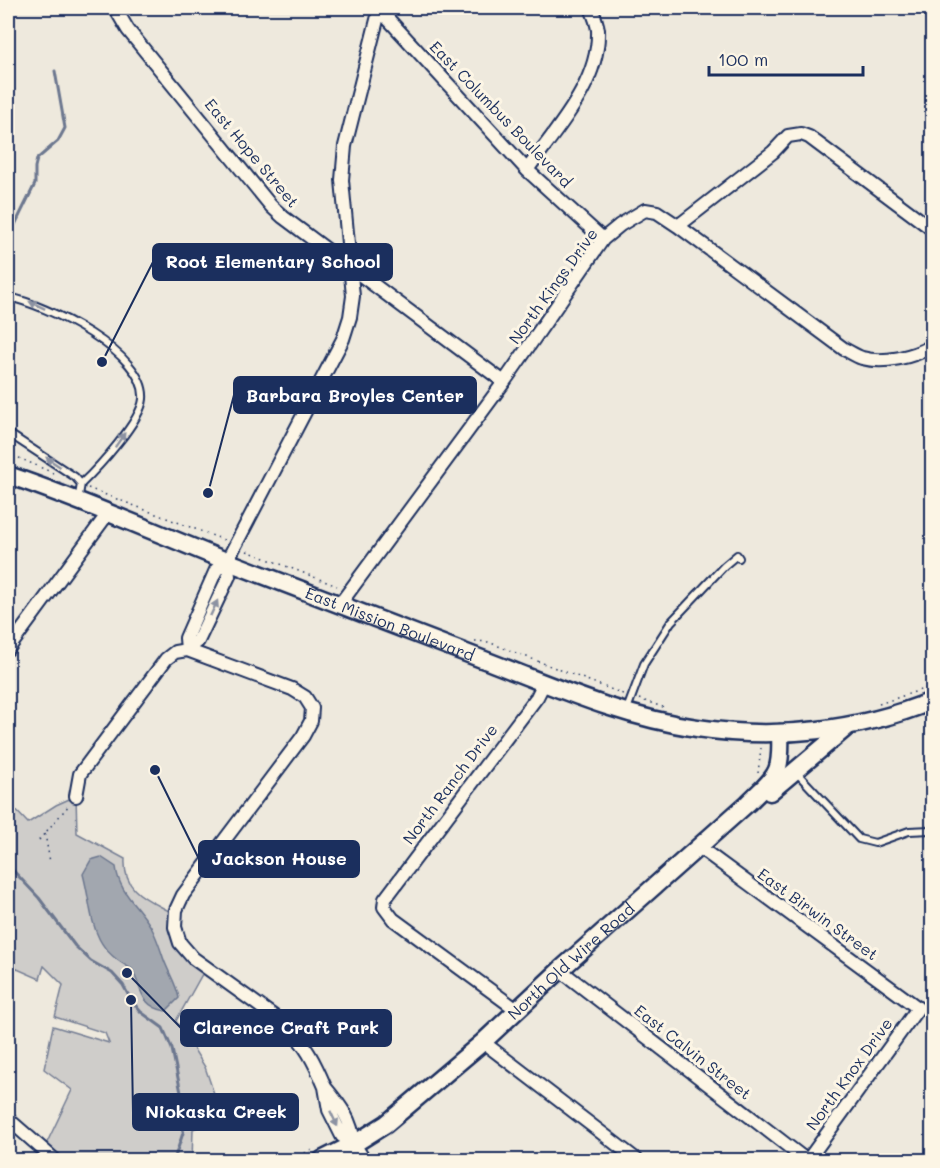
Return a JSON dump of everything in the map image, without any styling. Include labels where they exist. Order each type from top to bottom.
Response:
[{"type":"main road","name":"East Mission Boulevard","points":[[8,475],[227,561],[340,596],[544,683],[626,712],[667,723],[697,728],[780,733],[847,726],[875,720],[933,701]]},
{"type":"main road","points":[[747,803],[773,790],[847,726]]},
{"type":"main road","name":"North Old Wire Road","points":[[322,1161],[386,1124],[483,1042],[747,803],[774,777],[779,769],[780,733]]},
{"type":"street","name":"East Hope Street","points":[[115,8],[128,30],[271,206],[291,224],[504,382]]},
{"type":"street","points":[[187,650],[186,638],[216,570],[227,561],[343,339],[351,317],[352,269],[342,180],[345,146],[379,8]]},
{"type":"street","name":"East Columbus Boulevard","points":[[379,8],[527,170],[603,239]]},
{"type":"street","points":[[527,170],[576,100],[593,63],[596,55],[598,28],[591,8]]},
{"type":"street","points":[[678,226],[773,152],[788,136],[801,134],[809,137],[933,229]]},
{"type":"street","name":"North Kings Drive","points":[[340,596],[504,382],[603,239],[645,210],[657,212],[678,226],[844,349],[861,358],[880,360],[902,357],[933,346]]},
{"type":"street","points":[[8,649],[109,513]]},
{"type":"street","points":[[76,796],[80,774],[158,669],[176,652],[187,650],[291,689],[305,697],[312,708],[311,721],[303,736],[183,895],[176,910],[174,927],[180,943],[193,958],[286,1024],[296,1034],[312,1056],[325,1087],[340,1105],[353,1130],[354,1144],[364,1161]]},
{"type":"street","name":"North Ranch Drive","points":[[517,1010],[393,919],[384,907],[388,893],[537,697],[544,683]]},
{"type":"street","name":"East Birwin Street","points":[[699,847],[918,1008]]},
{"type":"street","name":"East Calvin Street","points":[[560,970],[807,1161]]},
{"type":"street","name":"North Knox Drive","points":[[807,1161],[918,1008]]},
{"type":"street","points":[[483,1042],[637,1161]]},
{"type":"street","points":[[8,1119],[55,1161]]},
{"type":"lane","points":[[8,297],[27,301],[74,322],[101,340],[126,364],[137,377],[142,388],[143,398],[136,416],[108,456],[81,484],[78,501]]},
{"type":"lane","points":[[8,434],[75,477],[81,484]]},
{"type":"lane","points":[[626,712],[644,664],[671,622],[724,566],[737,555],[740,558]]},
{"type":"lane","points":[[796,771],[859,839],[875,843],[909,831],[931,830]]},
{"type":"path","points":[[8,453],[53,473]]},
{"type":"path","points":[[95,490],[230,542]]},
{"type":"path","points":[[245,550],[340,596]]},
{"type":"path","points":[[39,840],[76,796]]},
{"type":"path","points":[[45,833],[50,862]]},
{"type":"shaded area","points":[[76,796],[77,833],[125,859],[128,880],[133,888],[147,899],[176,915],[175,927],[206,967],[176,1021],[205,1067],[222,1117],[193,1129],[192,1160],[55,1160],[43,1151],[72,1090],[44,1069],[53,1026],[109,1043],[105,1033],[55,1017],[63,985],[44,966],[40,979],[8,965],[8,802],[28,823],[56,805]]},
{"type":"shaded area","points":[[101,857],[116,867],[125,892],[146,919],[156,937],[179,998],[166,1011],[151,1006],[146,1001],[132,969],[107,951],[95,929],[83,874],[91,860]]},
{"type":"waterway","points":[[8,239],[35,184],[37,159],[58,141],[65,128],[55,71]]},
{"type":"waterway","points":[[8,865],[39,898],[75,946],[91,961],[112,973],[141,1012],[163,1028],[172,1049],[185,1112],[183,1133],[174,1160]]},
{"type":"place","name":"Root Elementary School","points":[[102,362]]},
{"type":"place","name":"Barbara Broyles Center","points":[[208,493]]},
{"type":"place","name":"Jackson House","points":[[155,770]]},
{"type":"place","name":"Clarence Craft Park","points":[[127,973]]},
{"type":"place","name":"Niokaska Creek","points":[[131,1000]]}]
